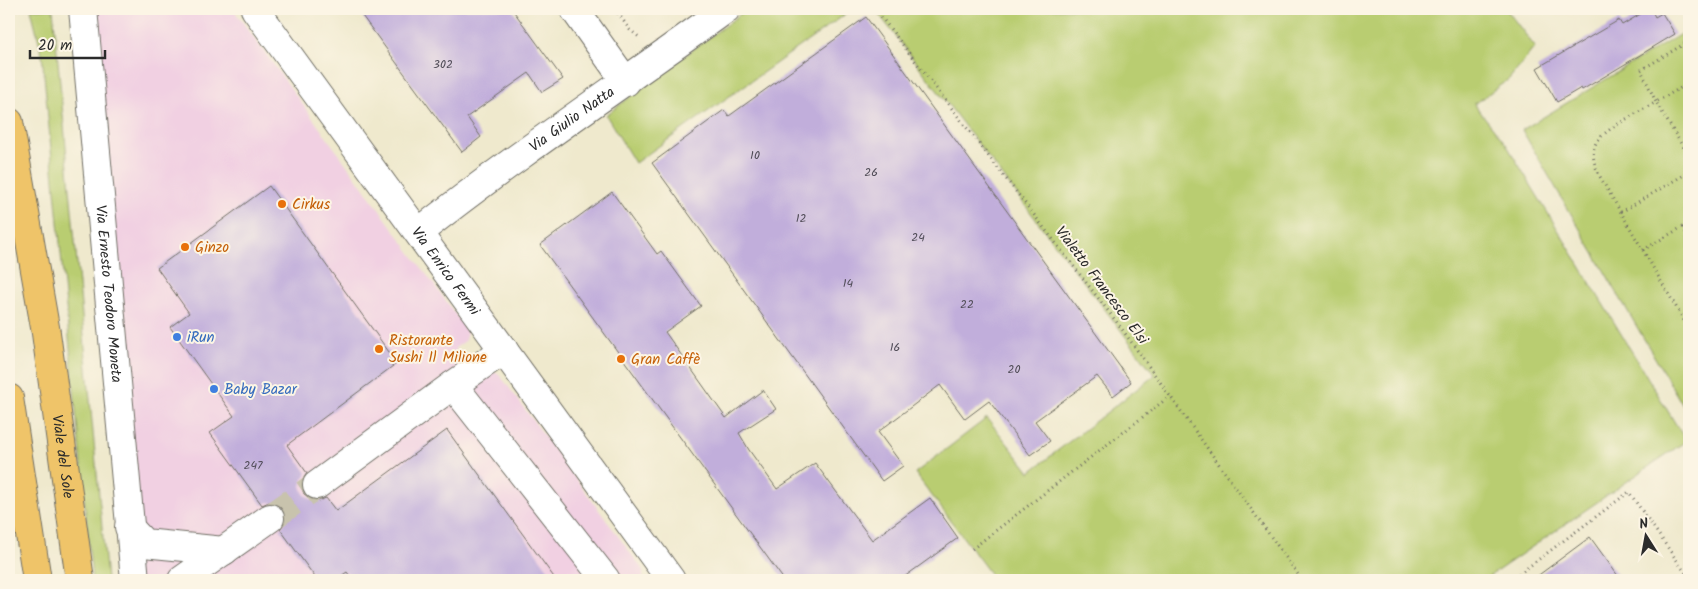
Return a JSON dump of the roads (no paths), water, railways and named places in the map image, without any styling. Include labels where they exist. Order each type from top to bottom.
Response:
[{"type":"highway","points":[[9,122],[46,333]]},
{"type":"highway","points":[[9,195],[46,333]]},
{"type":"highway","name":"Viale del Sole","points":[[46,333],[80,580]]},
{"type":"highway","points":[[9,398],[37,580]]},
{"type":"street","name":"Via Ernesto Teodoro Moneta","points":[[83,9],[135,580]]},
{"type":"street","name":"Via Enrico Fermi","points":[[255,9],[671,580]]},
{"type":"street","points":[[574,9],[626,82]]},
{"type":"street","name":"Via Giulio Natta","points":[[419,232],[484,181],[626,82],[726,9]]},
{"type":"street","points":[[317,485],[504,350]]},
{"type":"street","points":[[453,385],[606,580]]},
{"type":"street","points":[[186,579],[270,518]]},
{"type":"street","points":[[129,528],[144,543],[224,551]]},
{"type":"tunnel","points":[[270,518],[317,485]]},
{"type":"place","name":"Cirkus","points":[[282,204]]},
{"type":"place","name":"Ginzo","points":[[185,247]]},
{"type":"place","name":"iRun","points":[[177,337]]},
{"type":"place","name":"Ristorante Sushi Il Milione","points":[[379,349]]},
{"type":"place","name":"Gran Caffè","points":[[621,359]]},
{"type":"place","name":"Baby Bazar","points":[[214,389]]}]
